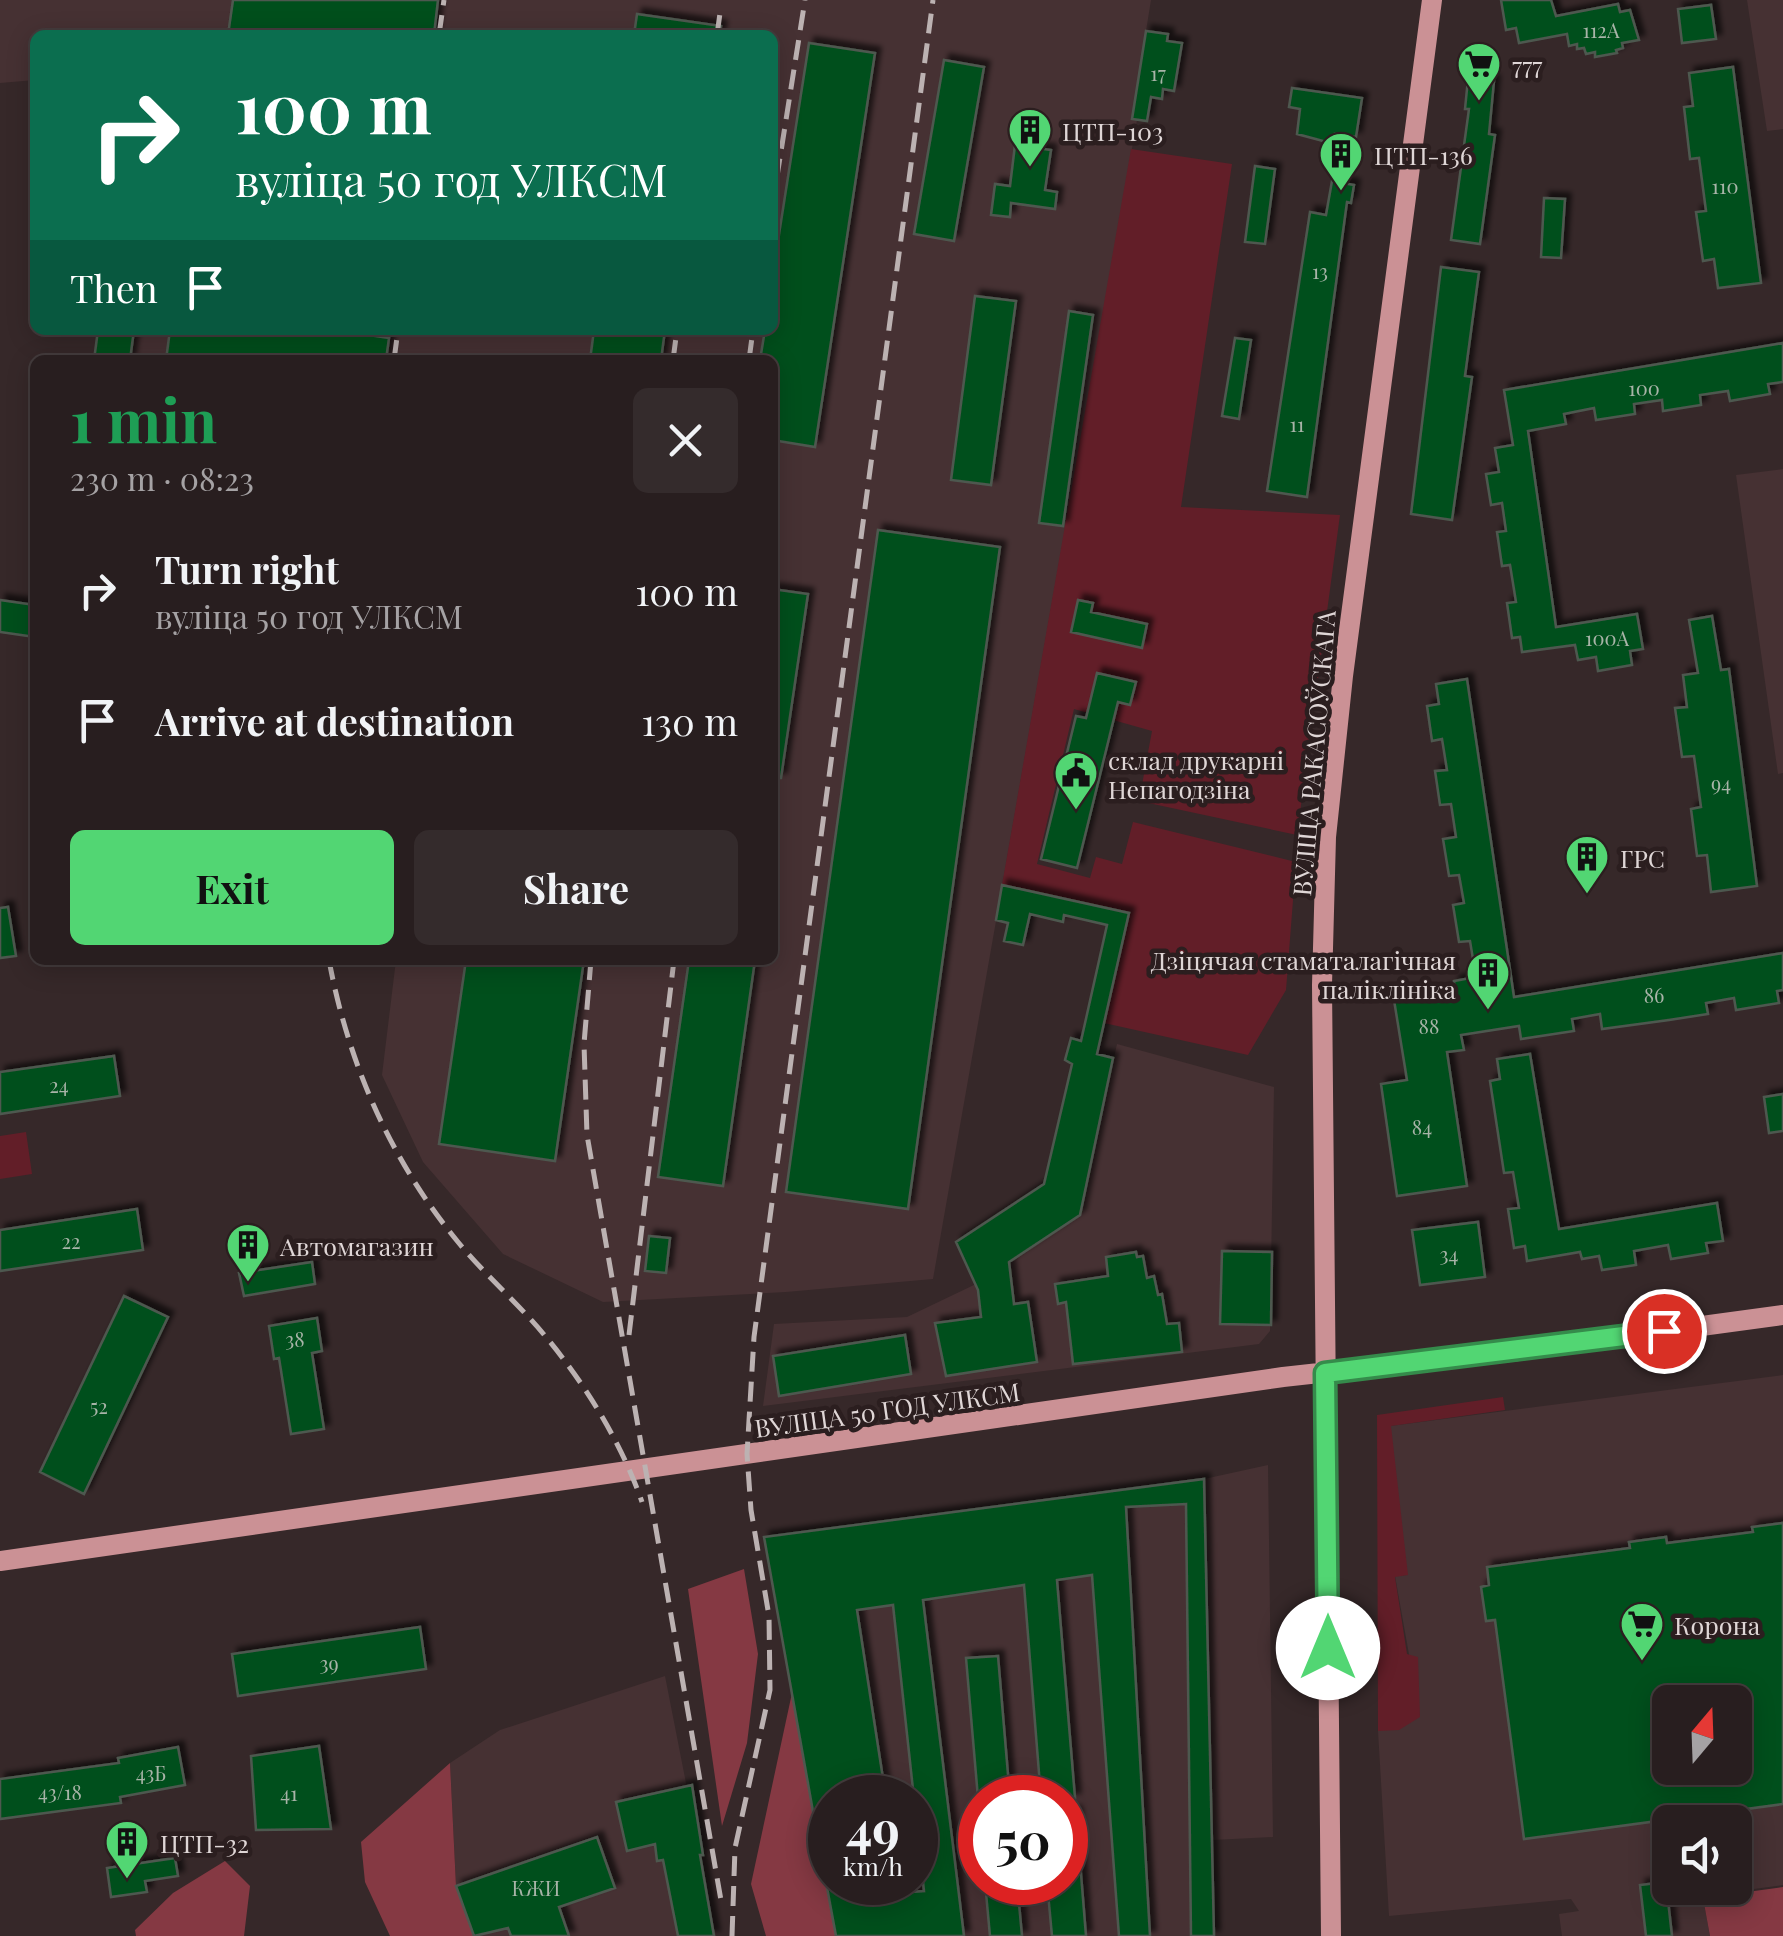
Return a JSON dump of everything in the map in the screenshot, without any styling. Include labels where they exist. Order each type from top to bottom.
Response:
[{"type":"main road","name":"ВУЛІЦА РАКАСОЎСКАГА","points":[[1331,1936],[1322,986],[1326,836],[1342,676],[1432,0]]},
{"type":"main road","name":"ВУЛІЦА 50 ГОД УЛКСМ","points":[[0,1561],[1325,1373],[1783,1315]]},
{"type":"shaded area","points":[[0,0],[1151,0],[1132,118],[1137,120],[933,1279],[603,1302],[503,1254],[423,1162],[382,1075],[395,965],[778,965],[778,355],[95,355],[97,335],[778,335],[778,30],[30,30],[30,80],[0,83]]},
{"type":"shaded area","points":[[1747,0],[1783,0],[1783,129],[1767,131]]},
{"type":"shaded area","points":[[1131,149],[1232,164],[1181,507],[1340,515],[1297,835],[1139,801],[1152,731],[1074,709],[1037,864],[1090,878],[1096,857],[1122,864],[1133,822],[1296,862],[1286,990],[1248,1055],[1104,1023],[1129,913],[1002,885]]},
{"type":"shaded area","points":[[1783,469],[1783,773],[1778,774],[1736,475]]},
{"type":"shaded area","points":[[1117,1044],[1274,1087],[1270,1331],[1259,1344],[763,1406],[774,1324],[907,1317],[976,1284],[1080,1215]]},
{"type":"shaded area","points":[[26,1132],[32,1174],[0,1179],[0,1136]]},
{"type":"shaded area","points":[[1783,1375],[1783,1885],[1752,1889],[1752,1805],[1652,1805],[1652,1905],[1704,1905],[1710,1936],[1562,1936],[1559,1914],[1579,1911],[1571,1899],[1389,1916],[1378,1731],[1420,1716],[1395,1576],[1407,1575],[1390,1426]]},
{"type":"shaded area","points":[[1503,1397],[1505,1410],[1391,1426],[1408,1575],[1395,1577],[1407,1654],[1418,1657],[1420,1717],[1399,1730],[1378,1731],[1377,1415]]},
{"type":"shaded area","points":[[1268,1465],[1273,1837],[1213,1840],[1214,1936],[836,1936],[830,1905],[938,1905],[938,1775],[808,1775],[808,1781],[764,1537],[1204,1479]]},
{"type":"shaded area","points":[[744,1569],[758,1654],[747,1743],[722,1826],[688,1589]]},
{"type":"shaded area","points":[[665,1676],[716,1936],[474,1936],[456,1886],[450,1763],[500,1730]]},
{"type":"shaded area","points":[[792,1693],[808,1781],[808,1905],[830,1905],[836,1936],[766,1936],[751,1884]]},
{"type":"shaded area","points":[[450,1763],[456,1886],[474,1936],[390,1936],[365,1882],[361,1842]]},
{"type":"shaded area","points":[[225,1861],[250,1886],[244,1936],[136,1936],[135,1930],[173,1893]]},
{"type":"shaded area","points":[[1783,1887],[1783,1936],[1710,1936],[1704,1905],[1752,1905],[1752,1891]]},
{"type":"building","points":[[233,0],[438,0],[435,30],[229,30]]},
{"type":"building","points":[[1501,0],[1551,0],[1556,16],[1618,4],[1620,12],[1630,10],[1639,40],[1622,43],[1623,48],[1617,53],[1595,57],[1595,52],[1586,54],[1584,48],[1577,49],[1577,44],[1569,46],[1567,34],[1519,43],[1516,28],[1506,30]]},
{"type":"building","points":[[1711,5],[1716,39],[1682,43],[1678,9]]},
{"type":"building","points":[[637,14],[721,26],[721,30],[635,30]]},
{"type":"building","points":[[1146,31],[1168,34],[1167,41],[1182,43],[1174,91],[1163,89],[1162,99],[1151,97],[1147,121],[1132,119]]},
{"type":"building","points":[[809,43],[875,53],[815,447],[778,441],[778,355],[761,355],[764,335],[778,335],[778,241]]},
{"type":"building","points":[[944,60],[984,67],[954,241],[914,234]]},
{"type":"building","points":[[1733,67],[1761,283],[1718,288],[1714,259],[1703,261],[1696,212],[1706,211],[1699,158],[1690,159],[1684,107],[1693,106],[1689,73]]},
{"type":"building","points":[[1468,79],[1494,81],[1489,134],[1495,135],[1480,244],[1451,240],[1469,109],[1465,109]]},
{"type":"building","points":[[1292,88],[1362,98],[1356,137],[1335,134],[1334,144],[1297,134],[1300,109],[1289,107]]},
{"type":"building","points":[[1015,145],[1051,150],[1045,190],[1057,192],[1055,209],[1011,203],[1010,217],[991,215],[995,184],[1010,186]]},
{"type":"building","points":[[1255,166],[1275,169],[1265,244],[1245,242]]},
{"type":"building","points":[[1332,181],[1354,185],[1351,203],[1347,202],[1307,497],[1267,491],[1310,212],[1326,215]]},
{"type":"building","points":[[1544,198],[1565,199],[1561,258],[1541,257]]},
{"type":"building","points":[[1441,267],[1479,272],[1465,376],[1472,377],[1452,520],[1411,514]]},
{"type":"building","points":[[975,296],[1016,301],[991,485],[951,480]]},
{"type":"building","points":[[1069,311],[1093,315],[1063,526],[1039,523]]},
{"type":"building","points":[[97,335],[133,335],[131,355],[95,355]]},
{"type":"building","points":[[169,335],[389,338],[387,355],[167,355]]},
{"type":"building","points":[[593,335],[664,335],[662,355],[591,355]]},
{"type":"building","points":[[1235,338],[1251,340],[1239,419],[1222,416]]},
{"type":"building","points":[[1783,343],[1783,382],[1768,384],[1770,394],[1730,401],[1728,391],[1700,395],[1701,405],[1663,411],[1662,400],[1634,404],[1635,414],[1596,420],[1594,408],[1564,414],[1566,424],[1528,431],[1556,627],[1637,614],[1643,649],[1630,651],[1632,665],[1598,671],[1596,657],[1578,660],[1575,645],[1522,652],[1520,637],[1512,638],[1507,603],[1516,602],[1510,565],[1502,566],[1497,532],[1506,531],[1502,503],[1491,505],[1486,474],[1499,472],[1495,448],[1513,445],[1504,390]]},
{"type":"building","points":[[878,530],[1000,547],[908,1209],[786,1192]]},
{"type":"building","points":[[778,590],[808,594],[778,778]]},
{"type":"building","points":[[0,600],[30,604],[30,636],[0,632]]},
{"type":"building","points":[[1078,600],[1093,603],[1091,612],[1147,624],[1142,648],[1071,632]]},
{"type":"building","points":[[1712,616],[1721,670],[1729,669],[1757,886],[1711,892],[1707,855],[1697,856],[1691,809],[1701,807],[1694,756],[1682,757],[1675,708],[1687,707],[1683,675],[1698,673],[1689,620]]},
{"type":"building","points":[[1097,673],[1136,682],[1130,705],[1118,702],[1077,868],[1041,859],[1076,716],[1086,718]]},
{"type":"building","points":[[1467,679],[1514,997],[1783,953],[1783,990],[1777,991],[1779,1003],[1736,1010],[1734,998],[1706,1003],[1708,1014],[1669,1020],[1602,1029],[1600,1014],[1572,1019],[1574,1031],[1521,1039],[1519,1026],[1461,1035],[1464,1050],[1447,1052],[1467,1186],[1397,1196],[1381,1084],[1407,1080],[1394,1000],[1455,989],[1454,981],[1476,977],[1470,941],[1459,942],[1453,905],[1464,903],[1459,875],[1449,876],[1443,839],[1456,837],[1451,804],[1440,805],[1435,771],[1447,770],[1442,739],[1432,741],[1427,706],[1439,704],[1436,684]]},
{"type":"building","points":[[1002,885],[1129,913],[1097,1054],[1113,1058],[1080,1215],[1009,1262],[1014,1304],[1028,1302],[1037,1362],[946,1376],[935,1323],[981,1317],[978,1290],[956,1242],[1044,1184],[1072,1064],[1065,1060],[1071,1038],[1081,1041],[1107,925],[1064,915],[1063,922],[1030,914],[1023,945],[1004,941],[1008,923],[996,920]]},
{"type":"building","points":[[8,907],[16,956],[0,958],[0,908]]},
{"type":"building","points":[[465,965],[583,965],[555,1161],[439,1144]]},
{"type":"building","points":[[688,965],[754,965],[723,1186],[658,1177]]},
{"type":"building","points":[[1530,1054],[1559,1229],[1717,1203],[1723,1241],[1706,1243],[1708,1253],[1671,1259],[1668,1245],[1634,1251],[1636,1265],[1602,1270],[1599,1256],[1582,1259],[1580,1252],[1527,1261],[1525,1246],[1514,1248],[1508,1209],[1519,1208],[1513,1172],[1504,1173],[1490,1081],[1500,1079],[1497,1059]]},
{"type":"building","points":[[114,1056],[120,1096],[0,1114],[0,1072]]},
{"type":"building","points":[[1783,1094],[1783,1131],[1769,1133],[1764,1097]]},
{"type":"building","points":[[137,1209],[143,1250],[0,1271],[0,1230]]},
{"type":"building","points":[[1478,1222],[1485,1277],[1420,1285],[1412,1230]]},
{"type":"building","points":[[649,1236],[670,1238],[666,1273],[645,1271]]},
{"type":"building","points":[[1222,1251],[1272,1252],[1271,1325],[1220,1324]]},
{"type":"building","points":[[1136,1252],[1137,1257],[1143,1256],[1147,1278],[1154,1276],[1158,1295],[1162,1294],[1167,1324],[1179,1323],[1182,1352],[1073,1364],[1066,1302],[1058,1304],[1055,1284],[1108,1276],[1106,1257]]},
{"type":"building","points":[[312,1262],[315,1284],[244,1296],[239,1273]]},
{"type":"building","points":[[124,1296],[168,1317],[84,1494],[40,1472]]},
{"type":"building","points":[[317,1318],[322,1351],[312,1353],[324,1429],[291,1434],[279,1358],[274,1359],[269,1326]]},
{"type":"building","points":[[905,1335],[911,1374],[779,1396],[773,1356]]},
{"type":"building","points":[[1204,1479],[1214,1936],[1191,1936],[1186,1504],[1126,1507],[1150,1936],[1119,1936],[1092,1575],[1057,1580],[1073,1775],[1039,1775],[1024,1585],[923,1600],[964,1936],[836,1936],[830,1905],[938,1905],[938,1775],[911,1775],[893,1605],[857,1610],[882,1775],[808,1775],[808,1784],[764,1537]]},
{"type":"building","name":"Корона","points":[[1783,1523],[1783,1804],[1752,1808],[1752,1805],[1652,1805],[1652,1822],[1524,1839],[1495,1620],[1486,1621],[1481,1587],[1489,1585],[1487,1567],[1630,1548],[1629,1542],[1666,1537],[1667,1543],[1753,1532],[1752,1527]]},
{"type":"building","points":[[420,1627],[426,1669],[238,1696],[232,1654]]},
{"type":"building","points":[[998,1656],[1008,1775],[976,1775],[966,1658]]},
{"type":"building","points":[[319,1746],[331,1829],[256,1830],[251,1756]]},
{"type":"building","points":[[178,1747],[185,1785],[120,1797],[121,1803],[0,1819],[0,1779],[119,1763],[118,1758]]},
{"type":"building","points":[[692,1785],[714,1936],[678,1936],[663,1860],[657,1861],[655,1844],[627,1851],[616,1802]]},
{"type":"building","points":[[597,1837],[615,1888],[559,1907],[569,1936],[511,1936],[508,1928],[474,1936],[456,1886]]},
{"type":"building","name":"ЦТП-32","points":[[175,1858],[178,1876],[145,1881],[147,1892],[111,1897],[107,1868]]},
{"type":"building","points":[[1652,1884],[1652,1905],[1669,1905],[1672,1936],[1646,1936],[1640,1885]]},
{"type":"building","points":[[987,1905],[1019,1905],[1022,1936],[990,1936]]},
{"type":"building","points":[[1049,1905],[1084,1905],[1086,1936],[1052,1936]]},
{"type":"railway","points":[[440,30],[444,0]]},
{"type":"railway","points":[[778,170],[805,0]]},
{"type":"railway","points":[[732,1936],[735,1848],[770,1690],[769,1616],[751,1510],[747,1454],[754,1337],[933,0]]},
{"type":"railway","points":[[718,30],[721,6]]},
{"type":"railway","points":[[395,355],[397,335]]},
{"type":"railway","points":[[674,355],[676,335]]},
{"type":"railway","points":[[750,355],[752,335]]},
{"type":"railway","points":[[330,965],[360,1073],[412,1178],[458,1242],[561,1355],[602,1416],[642,1502]]},
{"type":"railway","points":[[591,965],[584,1044],[587,1135],[722,1906]]},
{"type":"railway","points":[[629,1335],[673,965]]},
{"type":"place","name":"777","points":[[1479,102]]},
{"type":"place","name":"ЦТП-103","points":[[1030,168]]},
{"type":"place","name":"ЦТП-136","points":[[1341,192]]},
{"type":"place","name":"склад друкарні Непагодзіна","points":[[1076,811]]},
{"type":"place","name":"ГРС","points":[[1587,895]]},
{"type":"place","name":"Дзіцячая стаматалагічная паліклініка","points":[[1488,1011]]},
{"type":"place","name":"Автомагазин","points":[[248,1283]]},
{"type":"place","name":"Корона","points":[[1642,1662]]},
{"type":"place","name":"ЦТП-32","points":[[127,1880]]},
{"type":"route","points":[[1328,1648],[1325,1373],[1664,1331]]}]
